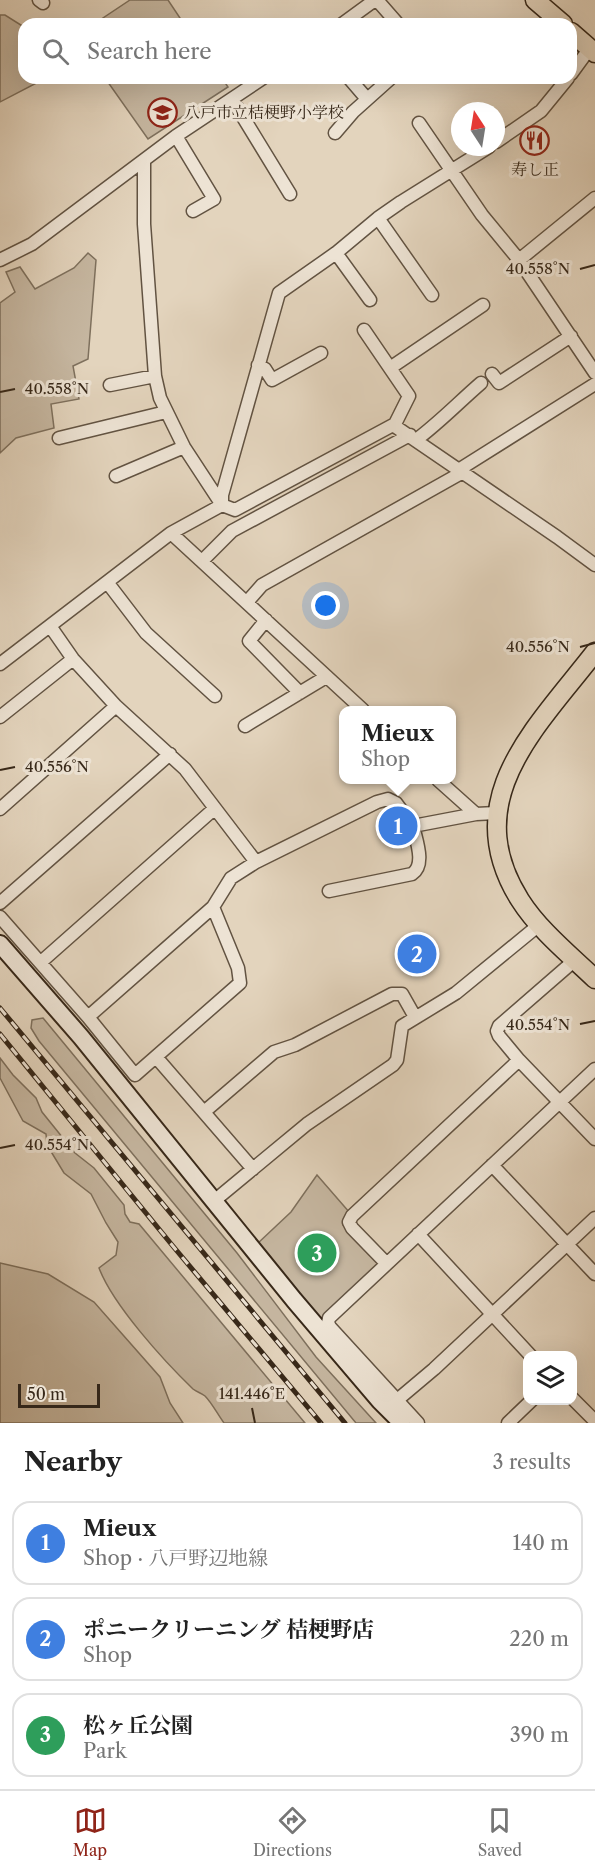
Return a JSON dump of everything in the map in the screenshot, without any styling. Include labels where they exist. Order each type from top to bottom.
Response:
[{"type":"main road","points":[[535,0],[556,18]]},
{"type":"main road","points":[[577,36],[592,45]]},
{"type":"main road","points":[[595,652],[527,740],[511,766],[496,813],[501,859],[520,902],[539,925],[595,979]]},
{"type":"street","points":[[350,18],[376,0],[392,18]]},
{"type":"street","points":[[577,66],[592,45]]},
{"type":"street","points":[[0,260],[32,244],[176,136],[254,84]]},
{"type":"street","points":[[354,84],[367,99]]},
{"type":"street","points":[[335,133],[353,112],[385,84]]},
{"type":"street","points":[[505,136],[541,111],[563,84]]},
{"type":"street","points":[[232,99],[290,194]]},
{"type":"street","points":[[419,123],[482,215],[519,260],[595,373]]},
{"type":"street","points":[[176,136],[214,199],[193,211]]},
{"type":"street","points":[[222,505],[222,495],[279,293],[336,253],[378,218],[475,156]]},
{"type":"street","points":[[144,160],[144,224],[155,376],[166,412],[184,447],[222,505],[235,510],[394,426],[409,396],[364,330]]},
{"type":"street","points":[[519,260],[595,198]]},
{"type":"street","points":[[378,218],[432,295]]},
{"type":"street","points":[[336,253],[370,300]]},
{"type":"street","points":[[390,368],[483,305]]},
{"type":"street","points":[[492,374],[499,383],[571,336]]},
{"type":"street","points":[[258,365],[265,369],[272,380],[321,353]]},
{"type":"street","points":[[110,386],[155,376]]},
{"type":"street","points":[[202,561],[232,531],[413,438],[445,418],[481,383]]},
{"type":"street","points":[[247,602],[262,585],[461,471],[595,384]]},
{"type":"street","points":[[59,438],[166,412]]},
{"type":"street","points":[[394,426],[595,566]]},
{"type":"street","points":[[116,476],[184,447]]},
{"type":"street","points":[[0,664],[171,533],[222,505]]},
{"type":"street","points":[[171,533],[358,706]]},
{"type":"street","points":[[107,582],[146,633],[215,696]]},
{"type":"street","points":[[266,620],[249,641],[300,693]]},
{"type":"street","points":[[50,626],[73,659],[116,706],[185,769],[256,862]]},
{"type":"street","points":[[0,717],[73,659]]},
{"type":"street","points":[[245,726],[326,677]]},
{"type":"street","points":[[0,810],[116,706]]},
{"type":"street","points":[[0,903],[170,754]]},
{"type":"street","points":[[442,784],[476,814]]},
{"type":"street","points":[[88,1017],[213,907],[231,878],[256,862],[368,807],[388,799],[396,803],[413,826],[420,864],[417,871],[412,874],[329,891]]},
{"type":"street","points":[[41,962],[214,809]]},
{"type":"street","points":[[413,826],[476,814],[496,813]]},
{"type":"street","points":[[0,917],[88,1017],[135,1075],[240,983],[238,968],[213,907]]},
{"type":"street","points":[[214,1201],[333,1105],[393,1065],[397,1060],[402,1026],[456,993],[539,925]]},
{"type":"street","points":[[0,944],[81,1037],[301,1309],[380,1401],[402,1423]]},
{"type":"street","points":[[575,960],[499,1026],[497,1031],[519,1060],[595,1138]]},
{"type":"street","points":[[204,1112],[274,1052],[295,1045],[392,994],[402,994],[415,1017]]},
{"type":"street","points":[[156,1057],[253,1169]]},
{"type":"street","points":[[386,1263],[352,1228],[349,1222],[352,1216],[519,1060]]},
{"type":"street","points":[[418,1423],[328,1323],[334,1312],[595,1069]]},
{"type":"street","points":[[492,1165],[595,1274]]},
{"type":"street","points":[[396,1401],[434,1369],[595,1218]]},
{"type":"street","points":[[418,1234],[526,1351]]},
{"type":"street","points":[[577,1402],[595,1421]]},
{"type":"street","points":[[508,1423],[528,1405]]},
{"type":"shaded area","points":[[130,0],[168,0],[180,18],[103,18]]},
{"type":"shaded area","points":[[0,15],[5,15],[18,23],[18,84],[34,84],[0,102]]},
{"type":"shaded area","name":"八戸市立桔梗野小学校","points":[[109,84],[226,84],[228,87],[148,139]]},
{"type":"shaded area","points":[[88,253],[96,260],[88,359],[73,366],[79,399],[51,404],[54,428],[16,438],[0,453],[0,303],[15,292],[6,272],[20,267],[35,289],[74,268]]},
{"type":"shaded area","points":[[43,1018],[237,1253],[316,1357],[376,1423],[356,1423],[39,1041],[31,1028],[32,1020]]},
{"type":"shaded area","points":[[0,1058],[36,1098],[42,1112],[75,1153],[94,1168],[124,1205],[125,1214],[130,1222],[139,1224],[305,1423],[224,1423],[205,1396],[193,1389],[140,1332],[116,1299],[99,1268],[116,1255],[118,1242],[91,1194],[64,1173],[47,1145],[46,1134],[23,1121],[0,1078]]},
{"type":"shaded area","points":[[317,1175],[350,1213],[343,1221],[343,1225],[379,1263],[322,1320],[257,1244],[291,1212]]},
{"type":"shaded area","points":[[0,1263],[48,1274],[94,1302],[160,1377],[170,1403],[183,1423],[0,1423]]},
{"type":"railway","points":[[0,1008],[345,1423]]},
{"type":"railway","points":[[0,1034],[321,1423]]},
{"type":"place","name":"八戸市立桔梗野小学校","points":[[163,112]]},
{"type":"place","name":"寿し正","points":[[535,141]]},
{"type":"place","name":"Mieux","points":[[398,826]]},
{"type":"place","name":"ポニークリーニング 桔梗野店","points":[[417,954]]},
{"type":"place","name":"松ヶ丘公園","points":[[317,1253]]}]
